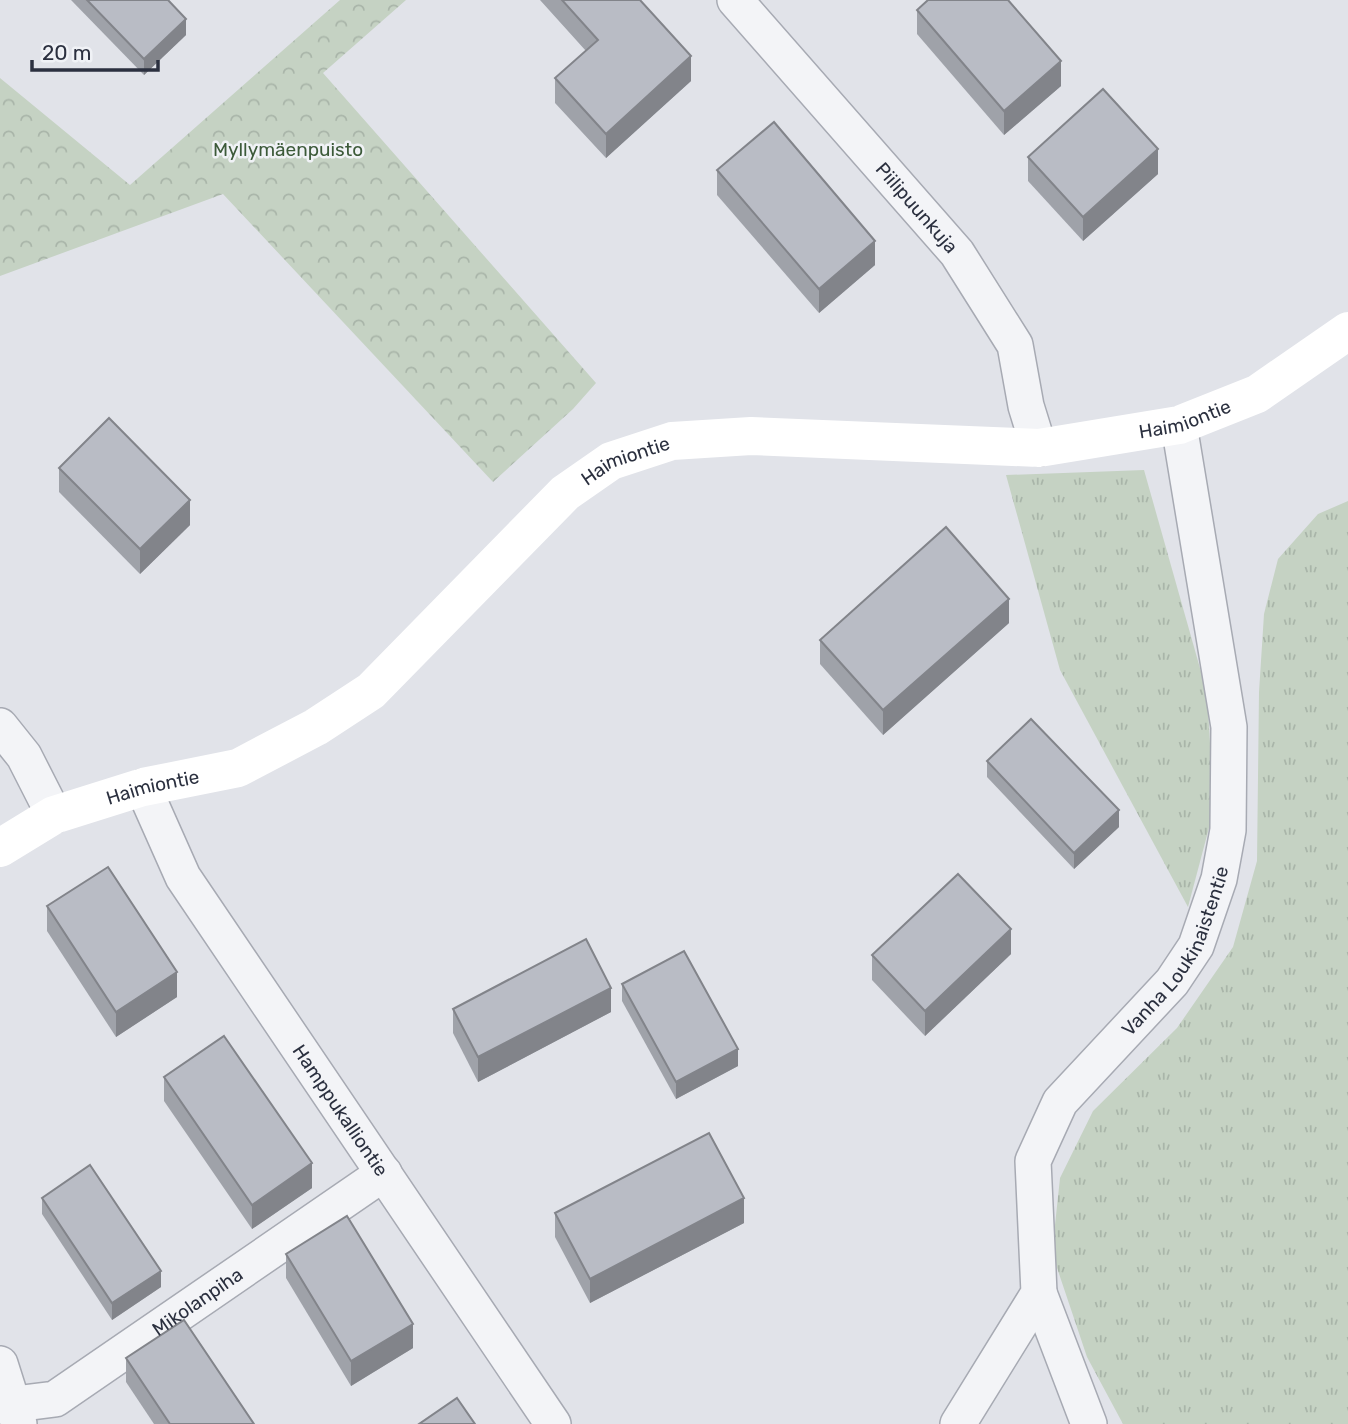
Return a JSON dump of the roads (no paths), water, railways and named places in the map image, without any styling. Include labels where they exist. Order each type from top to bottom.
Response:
[{"type":"street","name":"Piilipuunkuja","points":[[734,0],[957,253],[1015,345],[1026,407],[1039,448]]},
{"type":"street","name":"Haimiontie","points":[[0,848],[54,815],[143,787],[238,768],[279,748],[370,691],[565,493],[611,461],[672,441],[751,436],[1039,448],[1179,425],[1257,394],[1348,331]]},
{"type":"street","name":"Vanha Loukinaistentie","points":[[1089,1424],[1039,1293],[1033,1161],[1060,1102],[1172,982],[1196,946],[1219,879],[1228,830],[1229,727],[1179,425]]},
{"type":"street","points":[[0,726],[24,756],[54,815]]},
{"type":"street","name":"Hamppukalliontie","points":[[143,787],[183,877],[553,1424]]},
{"type":"street","name":"Mikolanpiha","points":[[10,1411],[55,1399],[384,1173]]},
{"type":"street","points":[[958,1424],[1039,1293]]},
{"type":"street","points":[[0,1364],[10,1411]]},
{"type":"park label","name":"Myllymäenpuisto","points":[[288,149]]}]
